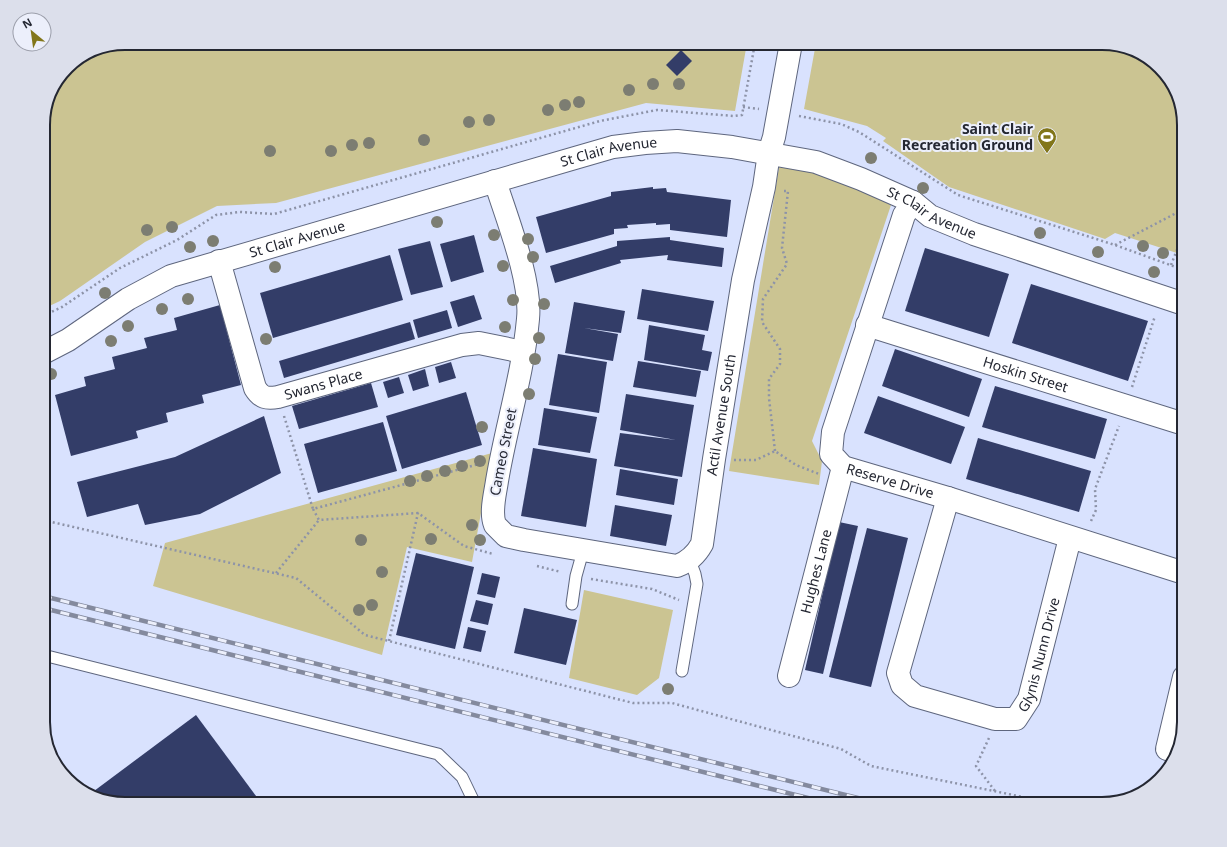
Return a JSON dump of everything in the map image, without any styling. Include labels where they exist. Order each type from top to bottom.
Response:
[{"type":"street","name":"Actil Avenue South","points":[[689,558],[696,554],[702,544],[743,280],[764,187],[769,153],[774,137],[790,50]]},
{"type":"street","name":"St Clair Avenue","points":[[50,349],[68,340],[128,299],[171,276],[495,181],[613,148],[645,142],[677,141],[769,153],[816,162],[861,179],[913,202],[930,216],[974,234],[1177,302]]},
{"type":"street","name":"Cameo Street","points":[[495,181],[528,289],[528,319],[524,352],[501,458],[493,512],[493,520],[498,530],[506,536],[515,538],[583,551],[678,566],[683,564],[689,558]]},
{"type":"street","name":"Reserve Drive","points":[[913,202],[904,215],[833,432],[831,454],[842,473],[948,498],[1177,571]]},
{"type":"street","name":"Swans Place","points":[[219,261],[255,388],[261,396],[265,398],[278,397],[462,345],[479,343],[524,352]]},
{"type":"street","name":"Hoskin Street","points":[[867,325],[1177,422]]},
{"type":"street","name":"Hughes Lane","points":[[789,676],[842,473]]},
{"type":"street","name":"Glynis Nunn Drive","points":[[948,498],[898,673],[902,686],[915,696],[995,719],[1016,719],[1029,699],[1070,538]]},
{"type":"street","points":[[1167,749],[1177,707]]},
{"type":"lane","points":[[572,604],[576,576],[583,551]]},
{"type":"lane","points":[[682,671],[697,584],[689,558]]},
{"type":"lane","points":[[50,658],[438,754],[462,776],[472,797]]},
{"type":"path","points":[[50,313],[62,307],[120,268],[177,240],[216,215],[240,212],[274,214],[600,121],[657,110],[734,116],[742,115],[754,50]]},
{"type":"path","points":[[743,107],[841,124],[859,132],[958,196],[1115,245],[1177,267]]},
{"type":"path","points":[[764,187],[788,191],[782,248],[787,264],[763,299],[762,314],[762,322],[780,349],[780,364],[769,379],[769,398],[775,451],[796,465],[818,474],[842,473]]},
{"type":"path","points":[[1115,245],[1177,213]]},
{"type":"path","points":[[1171,265],[1177,250]]},
{"type":"path","points":[[278,397],[313,509],[501,458]]},
{"type":"path","points":[[714,459],[756,460],[775,451]]},
{"type":"path","points":[[389,641],[418,513]]},
{"type":"path","points":[[276,573],[319,520]]},
{"type":"path","points":[[50,522],[296,578],[365,635],[633,703],[672,703],[841,750],[871,766],[1015,797]]},
{"type":"path","points":[[990,737],[976,766],[995,792]]},
{"type":"shaded area","points":[[125,50],[746,50],[735,111],[646,103],[276,203],[217,206],[145,242],[60,301],[50,306],[50,120],[56,96],[65,79],[87,60],[101,54],[110,51]]},
{"type":"shaded area","name":"Saint Clair Recreation Ground","points":[[815,50],[1102,50],[1126,54],[1144,63],[1158,75],[1167,87],[1174,105],[1177,125],[1177,253],[1115,233],[1105,239],[949,187],[883,141],[886,138],[867,126],[804,109]]},
{"type":"shaded area","points":[[779,167],[827,172],[891,205],[812,441],[822,461],[819,485],[729,471]]},
{"type":"shaded area","points":[[492,453],[472,562],[407,547],[382,655],[153,586],[165,543]]},
{"type":"shaded area","points":[[584,590],[673,610],[659,678],[637,695],[569,678]]},
{"type":"building","points":[[681,50],[692,61],[677,76],[666,65]]},
{"type":"building","points":[[653,187],[653,189],[666,188],[667,192],[731,200],[727,237],[670,230],[670,224],[656,225],[656,223],[627,225],[628,228],[614,229],[614,234],[546,253],[536,217],[611,196],[611,192]]},
{"type":"building","points":[[474,235],[484,272],[451,282],[440,244]]},
{"type":"building","points":[[670,237],[670,240],[724,248],[722,267],[667,260],[668,255],[620,260],[621,263],[555,283],[550,266],[617,246],[617,241]]},
{"type":"building","points":[[430,241],[443,287],[411,295],[398,249]]},
{"type":"building","points":[[925,248],[1009,274],[989,337],[905,311]]},
{"type":"building","points":[[390,255],[403,300],[273,338],[260,293]]},
{"type":"building","points":[[1031,284],[1148,321],[1128,381],[1012,343]]},
{"type":"building","points":[[642,289],[714,301],[708,331],[637,319]]},
{"type":"building","points":[[474,295],[482,319],[458,327],[450,302]]},
{"type":"building","points":[[574,302],[625,311],[621,333],[584,328],[618,334],[613,361],[565,353]]},
{"type":"building","points":[[220,305],[241,385],[202,395],[204,403],[166,413],[168,422],[136,431],[138,438],[71,456],[55,395],[86,386],[84,377],[115,369],[112,357],[147,348],[144,338],[177,330],[174,318]]},
{"type":"building","points":[[447,310],[452,328],[418,338],[413,320]]},
{"type":"building","points":[[410,322],[415,339],[284,378],[279,361]]},
{"type":"building","points":[[649,325],[705,335],[702,350],[712,352],[708,371],[644,360]]},
{"type":"building","points":[[895,349],[982,379],[969,417],[882,386]]},
{"type":"building","points":[[558,354],[607,362],[599,413],[549,405]]},
{"type":"building","points":[[638,361],[701,371],[696,397],[633,387]]},
{"type":"building","points":[[451,362],[456,378],[439,383],[435,367]]},
{"type":"building","points":[[425,369],[429,386],[413,391],[408,375]]},
{"type":"building","points":[[399,377],[404,393],[388,398],[383,382]]},
{"type":"building","points":[[371,383],[378,407],[299,429],[292,406]]},
{"type":"building","points":[[995,386],[1107,419],[1095,459],[982,427]]},
{"type":"building","points":[[466,392],[482,445],[402,469],[386,416]]},
{"type":"building","points":[[626,394],[694,405],[682,477],[614,466],[620,433],[676,440],[620,430]]},
{"type":"building","points":[[878,396],[965,427],[951,464],[864,433]]},
{"type":"building","points":[[544,408],[597,417],[590,453],[538,445]]},
{"type":"building","points":[[264,416],[281,473],[200,514],[145,525],[138,504],[87,517],[77,482],[175,457]]},
{"type":"building","points":[[383,422],[397,471],[318,493],[304,444]]},
{"type":"building","points":[[978,438],[1091,471],[1079,512],[966,479]]},
{"type":"building","points":[[533,448],[597,459],[586,527],[521,516]]},
{"type":"building","points":[[620,469],[678,479],[674,505],[616,495]]},
{"type":"building","points":[[615,505],[672,515],[666,546],[610,536]]},
{"type":"building","points":[[839,522],[858,526],[823,674],[805,670]]},
{"type":"building","points":[[867,528],[908,538],[871,687],[829,677]]},
{"type":"building","points":[[416,553],[474,567],[455,649],[396,635]]},
{"type":"building","points":[[482,573],[500,577],[495,598],[477,594]]},
{"type":"building","points":[[476,600],[493,604],[488,625],[470,621]]},
{"type":"building","points":[[524,608],[577,620],[566,665],[514,653]]},
{"type":"building","points":[[468,627],[486,631],[481,652],[463,648]]},
{"type":"building","points":[[196,715],[257,797],[125,797],[110,796],[95,790]]},
{"type":"railway","points":[[50,598],[854,797]]},
{"type":"railway","points":[[50,610],[804,797]]},
{"type":"place","name":"Saint Clair Recreation Ground","points":[[1047,154]]}]
